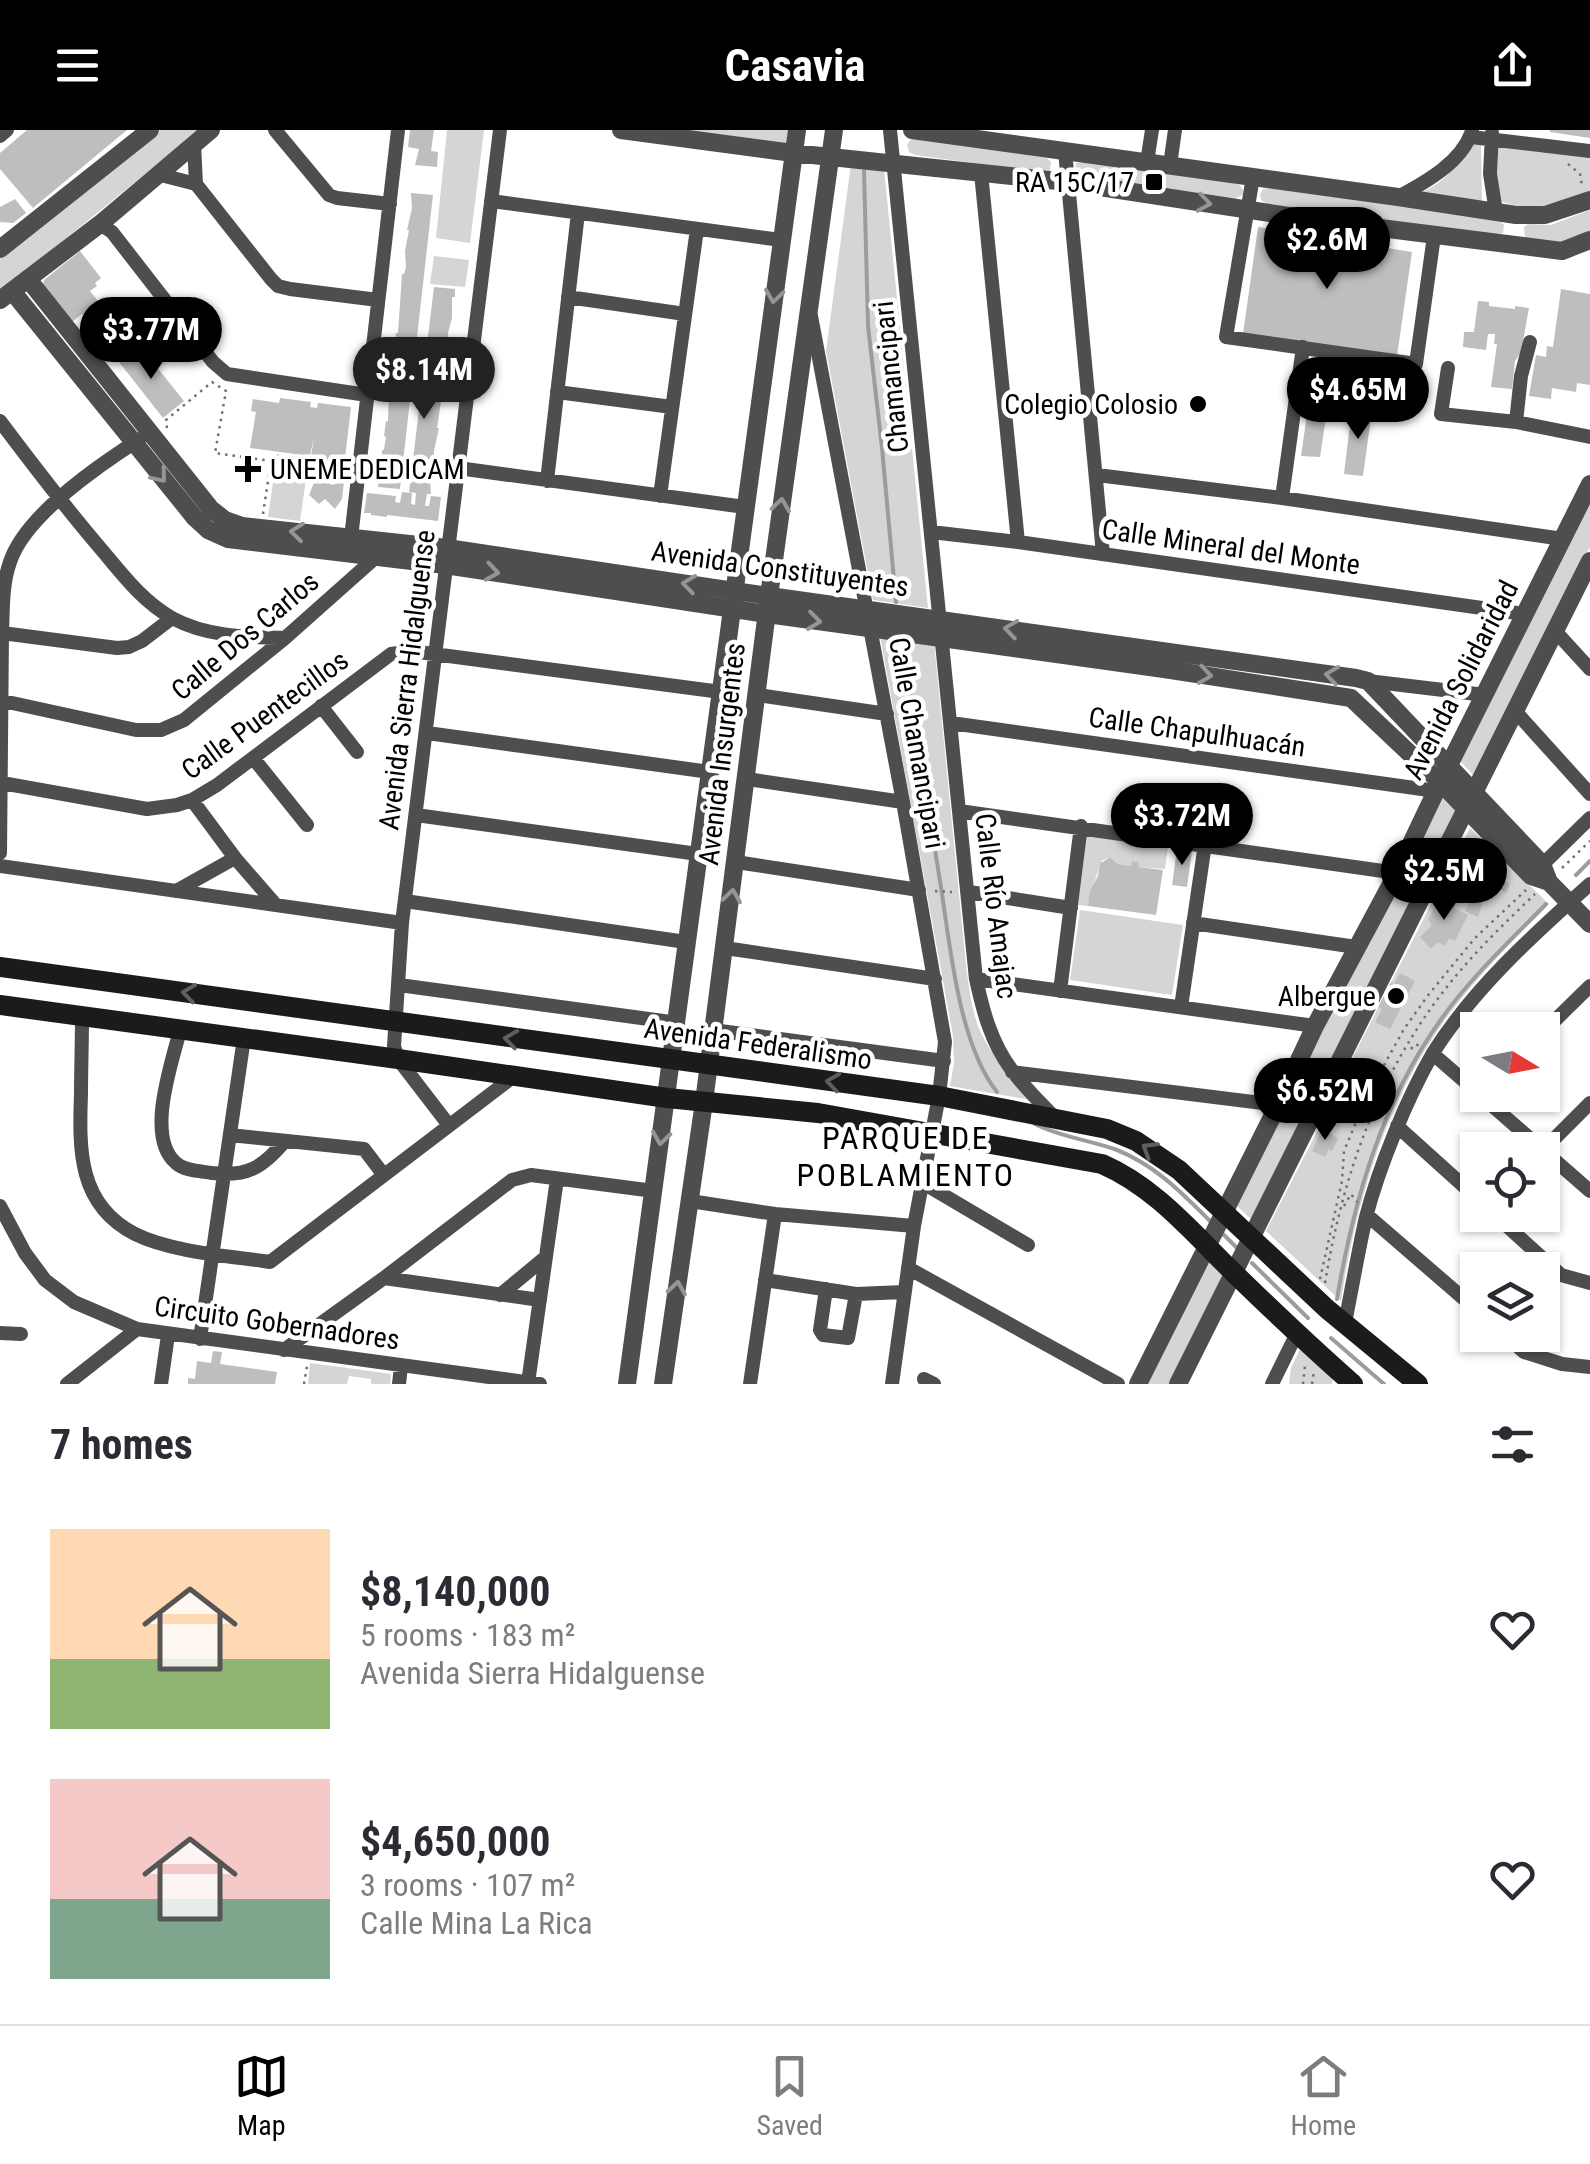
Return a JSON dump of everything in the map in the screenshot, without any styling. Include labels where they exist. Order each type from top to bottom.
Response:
[{"type":"main road","name":"Avenida Federalismo","points":[[0,967],[939,1096],[1106,1129],[1136,1141],[1178,1170],[1345,1323],[1418,1384]]},
{"type":"main road","points":[[0,1004],[667,1098],[818,1113],[1102,1164],[1142,1186],[1344,1380]]},
{"type":"street","points":[[0,136],[7,130]]},
{"type":"street","points":[[0,249],[8,235],[150,130]]},
{"type":"street","points":[[13,290],[100,224],[212,130]]},
{"type":"street","points":[[274,130],[328,195],[390,204]]},
{"type":"street","points":[[352,538],[398,130]]},
{"type":"street","name":"Avenida Sierra Hidalguense","points":[[398,1058],[394,1046],[402,923],[500,130]]},
{"type":"street","points":[[621,130],[793,154],[1068,182],[1590,259]]},
{"type":"street","name":"Avenida Insurgentes","points":[[627,1384],[797,130]]},
{"type":"street","name":"Avenida Insurgentes","points":[[662,1384],[704,1102],[834,130]]},
{"type":"street","name":"Chamancipari","points":[[890,130],[941,629]]},
{"type":"street","points":[[912,130],[1516,216],[1544,214],[1588,201]]},
{"type":"street","points":[[1147,162],[1152,130]]},
{"type":"street","points":[[1170,165],[1175,130]]},
{"type":"street","points":[[1398,197],[1448,165],[1472,133],[1590,151]]},
{"type":"street","points":[[1491,134],[1490,174],[1496,212]]},
{"type":"street","points":[[194,144],[196,184],[278,286],[378,300]]},
{"type":"street","points":[[1065,151],[1103,554]]},
{"type":"street","points":[[981,172],[1018,542]]},
{"type":"street","points":[[157,174],[196,184]]},
{"type":"street","points":[[1253,177],[1226,337],[1416,364],[1434,236]]},
{"type":"street","points":[[491,201],[781,240]]},
{"type":"street","points":[[547,481],[578,213]]},
{"type":"street","points":[[1511,246],[1516,216]]},
{"type":"street","points":[[100,224],[112,232],[226,374],[367,395]]},
{"type":"street","points":[[660,496],[697,229]]},
{"type":"street","points":[[1562,252],[1590,240]]},
{"type":"street","name":"Avenida Constituyentes","points":[[13,290],[141,438],[225,520],[242,526],[352,538],[377,550]]},
{"type":"street","points":[[568,297],[685,314]]},
{"type":"street","name":"Calle Chamancipari","points":[[808,304],[923,890],[945,1042],[892,1384]]},
{"type":"street","points":[[1516,422],[1530,342]]},
{"type":"street","points":[[1282,498],[1303,347]]},
{"type":"street","points":[[1448,368],[1441,414],[1516,422],[1590,436]]},
{"type":"street","points":[[558,392],[672,407]]},
{"type":"street","points":[[0,421],[58,499],[139,594],[172,618],[201,630],[286,638]]},
{"type":"street","points":[[0,853],[4,559],[58,499],[141,438]]},
{"type":"street","name":"Avenida Constituyentes","points":[[141,438],[195,518],[228,539],[272,546],[446,556],[1166,660],[1356,678],[1368,682],[1441,780]]},
{"type":"street","points":[[458,468],[744,508]]},
{"type":"street","points":[[1097,476],[1563,539]]},
{"type":"street","name":"Avenida Solidaridad","points":[[1138,1384],[1314,1026],[1397,873],[1590,484]]},
{"type":"street","name":"Calle Mineral del Monte","points":[[931,532],[1524,614]]},
{"type":"street","name":"Calle Dos Carlos","points":[[3,702],[136,730],[162,730],[184,720],[286,638],[377,550]]},
{"type":"street","points":[[1178,1384],[1590,561]]},
{"type":"street","points":[[2,622],[117,648],[142,641],[172,618]]},
{"type":"street","name":"Calle Río Amajac","points":[[941,629],[976,979],[985,1017],[999,1050],[1012,1072],[1054,1117]]},
{"type":"street","points":[[1556,632],[1590,670]]},
{"type":"street","name":"Calle Puentecillos","points":[[2,783],[146,809],[176,805],[192,800],[254,759],[391,654],[411,650],[435,652]]},
{"type":"street","points":[[435,652],[720,692]]},
{"type":"street","name":"Avenida Constituyentes","points":[[1166,660],[1352,698],[1470,802],[1590,924]]},
{"type":"street","points":[[1368,682],[1484,695]]},
{"type":"street","points":[[758,695],[887,714]]},
{"type":"street","points":[[322,706],[357,752]]},
{"type":"street","points":[[1515,711],[1590,794]]},
{"type":"street","name":"Calle Chapulhuacán","points":[[951,723],[1441,780]]},
{"type":"street","points":[[426,733],[710,772]]},
{"type":"street","points":[[254,759],[307,826]]},
{"type":"street","points":[[747,779],[903,802]]},
{"type":"street","points":[[192,800],[276,906]]},
{"type":"street","points":[[959,811],[1397,873]]},
{"type":"street","points":[[416,816],[698,854]]},
{"type":"street","points":[[1540,874],[1590,818]]},
{"type":"street","points":[[1060,991],[1081,826]]},
{"type":"street","points":[[1181,1008],[1205,844]]},
{"type":"street","points":[[176,891],[235,858]]},
{"type":"street","points":[[736,862],[923,890]]},
{"type":"street","points":[[0,866],[402,923]]},
{"type":"street","points":[[1345,1323],[1366,1215],[1397,1126],[1433,1054],[1498,972],[1590,884]]},
{"type":"street","points":[[965,892],[1070,908]]},
{"type":"street","points":[[405,901],[686,942]]},
{"type":"street","points":[[1194,923],[1356,947]]},
{"type":"street","points":[[724,948],[935,979]]},
{"type":"street","points":[[976,979],[1314,1026]]},
{"type":"street","points":[[399,985],[678,1023]]},
{"type":"street","points":[[1560,1016],[1590,986]]},
{"type":"street","points":[[82,1018],[82,1168],[94,1197],[109,1216],[134,1234],[161,1243],[270,1262],[514,1077]]},
{"type":"street","points":[[180,1030],[162,1106],[161,1128],[166,1152],[178,1166],[237,1175],[253,1170],[286,1141]]},
{"type":"street","points":[[713,1030],[944,1061]]},
{"type":"street","points":[[200,1339],[244,1038]]},
{"type":"street","points":[[1433,1054],[1460,1077]]},
{"type":"street","points":[[398,1058],[448,1124]]},
{"type":"street","points":[[1012,1072],[1278,1105]]},
{"type":"street","points":[[1560,1133],[1590,1103]]},
{"type":"street","points":[[1500,1112],[1522,1132]]},
{"type":"street","points":[[1397,1126],[1460,1183]]},
{"type":"street","points":[[230,1134],[364,1149],[383,1174]]},
{"type":"street","points":[[1560,1165],[1590,1191]]},
{"type":"street","points":[[284,1350],[512,1180],[531,1175],[654,1192]]},
{"type":"street","points":[[534,1383],[540,1300],[557,1178]]},
{"type":"street","points":[[923,1183],[1028,1244]]},
{"type":"street","points":[[690,1201],[775,1214],[914,1226]]},
{"type":"street","name":"Circuito Gobernadores","points":[[0,1206],[4,1229],[45,1280],[74,1302],[137,1329],[534,1383]]},
{"type":"street","points":[[750,1384],[775,1214]]},
{"type":"street","points":[[1366,1215],[1460,1296]]},
{"type":"street","points":[[1514,1232],[1561,1275],[1590,1283]]},
{"type":"street","points":[[500,1295],[546,1257]]},
{"type":"street","points":[[908,1268],[1118,1384]]},
{"type":"street","points":[[384,1278],[540,1300]]},
{"type":"street","points":[[765,1280],[856,1294],[904,1292]]},
{"type":"street","points":[[826,1289],[821,1333],[848,1338],[856,1294]]},
{"type":"street","points":[[67,1384],[137,1329]]},
{"type":"street","points":[[1272,1384],[1297,1333]]},
{"type":"street","points":[[0,1334],[21,1334]]},
{"type":"street","points":[[160,1384],[168,1334]]},
{"type":"street","points":[[1524,1352],[1562,1364],[1590,1366]]},
{"type":"street","points":[[399,1384],[401,1366]]},
{"type":"path","points":[[1548,146],[1580,174],[1588,201]]},
{"type":"path","points":[[141,438],[163,439],[168,435],[166,420],[212,382],[226,391],[216,454],[271,461],[263,516]]},
{"type":"path","points":[[1540,874],[1590,841]]},
{"type":"path","points":[[923,890],[965,892]]},
{"type":"path","points":[[1411,1049],[1419,1046]]},
{"type":"path","points":[[1344,1206],[1351,1194],[1354,1198]]},
{"type":"path","points":[[304,1384],[307,1363]]},
{"type":"shaded area","points":[[161,130],[199,130],[0,292],[0,259]]},
{"type":"shaded area","points":[[447,130],[484,130],[470,243],[436,238]]},
{"type":"shaded area","points":[[680,130],[788,130],[786,145]]},
{"type":"shaded area","points":[[918,138],[1047,158],[1050,171],[915,155],[907,145]]},
{"type":"shaded area","points":[[1474,141],[1481,143],[1482,202],[1420,193],[1451,171]]},
{"type":"shaded area","points":[[1498,143],[1590,155],[1590,193],[1532,207],[1499,200]]},
{"type":"shaded area","points":[[1076,163],[1234,183],[1240,185],[1243,195],[1232,200],[1075,175]]},
{"type":"shaded area","points":[[851,164],[884,169],[928,608],[873,600],[826,351]]},
{"type":"shaded area","points":[[1270,188],[1487,217],[1504,225],[1503,233],[1267,204],[1260,194]]},
{"type":"shaded area","points":[[1590,210],[1590,231],[1560,242],[1525,238],[1524,227],[1528,224],[1551,225]]},
{"type":"shaded area","points":[[434,256],[469,260],[465,287],[430,284]]},
{"type":"shaded area","points":[[277,454],[309,458],[300,521],[268,517]]},
{"type":"shaded area","points":[[1590,496],[1590,547],[1475,777],[1458,759]]},
{"type":"shaded area","points":[[880,636],[934,642],[973,1007],[990,1049],[1031,1100],[950,1086],[953,1036]]},
{"type":"shaded area","points":[[1440,794],[1456,809],[1252,1220],[1235,1204]]},
{"type":"shaded area","points":[[1470,828],[1549,904],[1460,1001],[1416,1066],[1373,1163],[1354,1231],[1341,1301],[1266,1231],[1337,1099],[1333,1096]]},
{"type":"shaded area","points":[[1087,837],[1168,846],[1165,869],[1138,867],[1138,862],[1133,861],[1131,866],[1118,864],[1110,857],[1100,862],[1088,906],[1078,905]]},
{"type":"shaded area","points":[[1080,910],[1183,925],[1172,995],[1070,980]]},
{"type":"shaded area","points":[[1209,1255],[1226,1272],[1170,1384],[1145,1384]]},
{"type":"shaded area","points":[[1301,1347],[1333,1375],[1332,1384],[1289,1384],[1291,1368]]},
{"type":"shaded area","points":[[310,1363],[391,1374],[390,1384],[371,1384],[371,1379],[349,1376],[347,1384],[308,1384]]},
{"type":"building","points":[[27,130],[127,130],[33,208],[0,169],[0,153]]},
{"type":"building","points":[[410,130],[434,130],[431,151],[438,152],[437,167],[415,165],[419,149],[408,147]]},
{"type":"building","points":[[1590,130],[1590,138],[1550,132]]},
{"type":"building","points":[[411,193],[433,195],[400,489],[378,487],[402,274],[406,267]]},
{"type":"building","points":[[15,199],[26,213],[13,223],[0,222],[0,207]]},
{"type":"building","points":[[1258,227],[1412,252],[1397,356],[1243,334]]},
{"type":"building","points":[[80,251],[101,278],[90,291],[98,301],[103,297],[112,308],[92,325],[82,314],[72,322],[43,286],[44,280]]},
{"type":"building","points":[[434,287],[455,289],[434,473],[425,506],[429,506],[431,496],[441,497],[438,521],[364,513],[367,493],[396,496],[395,502],[400,503],[402,492],[412,493],[411,504],[415,505],[416,493],[409,492]]},
{"type":"building","points":[[1561,289],[1590,294],[1590,385],[1577,383],[1576,392],[1552,388],[1551,399],[1529,396],[1536,355],[1546,357],[1547,346],[1553,347]]},
{"type":"building","points":[[1478,301],[1489,302],[1489,306],[1529,308],[1512,389],[1491,387],[1495,334],[1488,334],[1486,350],[1463,347],[1464,332],[1474,332]]},
{"type":"building","points":[[139,345],[184,401],[163,418],[119,362]]},
{"type":"building","points":[[1336,372],[1353,375],[1350,396],[1334,394]]},
{"type":"building","points":[[1358,374],[1378,377],[1373,405],[1353,402]]},
{"type":"building","points":[[1314,377],[1329,379],[1326,397],[1311,395]]},
{"type":"building","points":[[280,398],[311,402],[310,407],[317,408],[318,403],[351,407],[343,475],[309,470],[314,436],[310,456],[250,448],[256,412],[251,411],[253,399],[279,403]]},
{"type":"building","points":[[1309,401],[1328,404],[1320,457],[1301,456]]},
{"type":"building","points":[[1352,408],[1372,410],[1363,476],[1344,474]]},
{"type":"building","points":[[327,477],[331,485],[344,482],[342,499],[335,509],[325,499],[319,504],[309,495],[316,478]]},
{"type":"building","points":[[1465,839],[1470,852],[1482,858],[1480,863],[1510,884],[1506,893],[1500,889],[1496,897],[1489,893],[1484,898],[1478,917],[1465,911],[1472,898],[1454,889],[1451,894],[1442,890]]},
{"type":"building","points":[[1177,849],[1192,851],[1187,887],[1172,885]]},
{"type":"building","points":[[1110,857],[1118,864],[1131,866],[1132,861],[1139,862],[1138,867],[1163,870],[1156,915],[1088,906],[1100,862]]},
{"type":"building","points":[[1443,895],[1457,902],[1454,908],[1468,915],[1455,941],[1449,938],[1445,946],[1438,942],[1431,949],[1420,937],[1432,925],[1428,920],[1436,904],[1441,906]]},
{"type":"building","name":"Albergue","points":[[1400,973],[1415,981],[1390,1029],[1375,1022],[1382,1009],[1378,1007]]},
{"type":"building","points":[[1321,1131],[1338,1139],[1325,1157],[1312,1151]]},
{"type":"building","points":[[213,1351],[222,1352],[220,1364],[277,1372],[275,1384],[188,1384],[188,1378],[195,1379],[197,1361],[211,1363]]},
{"type":"waterway","points":[[864,171],[868,326],[896,602]]},
{"type":"waterway","points":[[902,640],[964,1020],[973,1047],[997,1092]]},
{"type":"waterway","points":[[1576,875],[1590,861]]},
{"type":"waterway","points":[[1337,1299],[1362,1188],[1403,1083],[1442,1018],[1546,904]]},
{"type":"waterway","points":[[1035,1124],[1144,1163],[1210,1221]]},
{"type":"waterway","points":[[1220,1231],[1237,1248]]},
{"type":"waterway","points":[[1252,1263],[1308,1318]]},
{"type":"waterway","points":[[1331,1338],[1384,1384]]},
{"type":"place","name":"RA 15C/17","points":[[1154,182]]},
{"type":"place","name":"Colegio Colosio","points":[[1198,404]]},
{"type":"place","name":"UNEME DEDICAM","points":[[248,469]]},
{"type":"place","name":"Albergue","points":[[1396,996]]},
{"type":"district","name":"PARQUE DE POBLAMIENTO","points":[[906,1156]]}]
